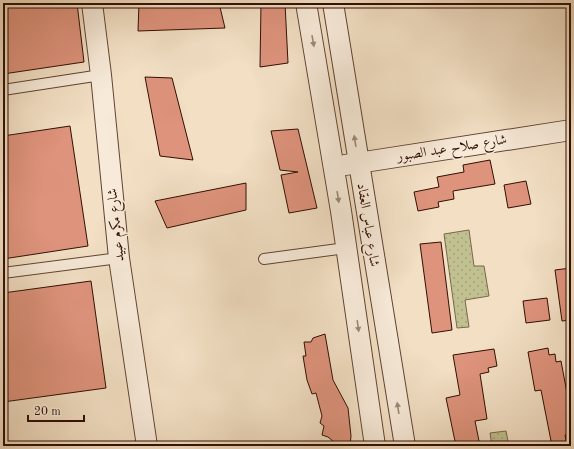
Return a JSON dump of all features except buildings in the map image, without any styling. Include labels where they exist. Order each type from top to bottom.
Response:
[{"type":"street","name":"شارع مكرم عبيد","points":[[92,3],[101,75],[119,258],[147,446]]},
{"type":"street","name":"شارع عباس العقاد","points":[[306,3],[346,248],[375,446]]},
{"type":"street","name":"شارع عباس العقاد","points":[[333,3],[405,446]]},
{"type":"street","name":"شارع صلاح عبد الصبور","points":[[333,167],[571,130]]},
{"type":"lane","points":[[3,90],[101,75]]},
{"type":"lane","points":[[264,259],[346,248]]},
{"type":"lane","points":[[3,273],[119,258]]},
{"type":"green space","points":[[469,230],[474,266],[484,266],[489,296],[465,300],[469,327],[457,328],[444,234]]},
{"type":"green space","points":[[506,431],[509,446],[492,446],[490,433]]}]
